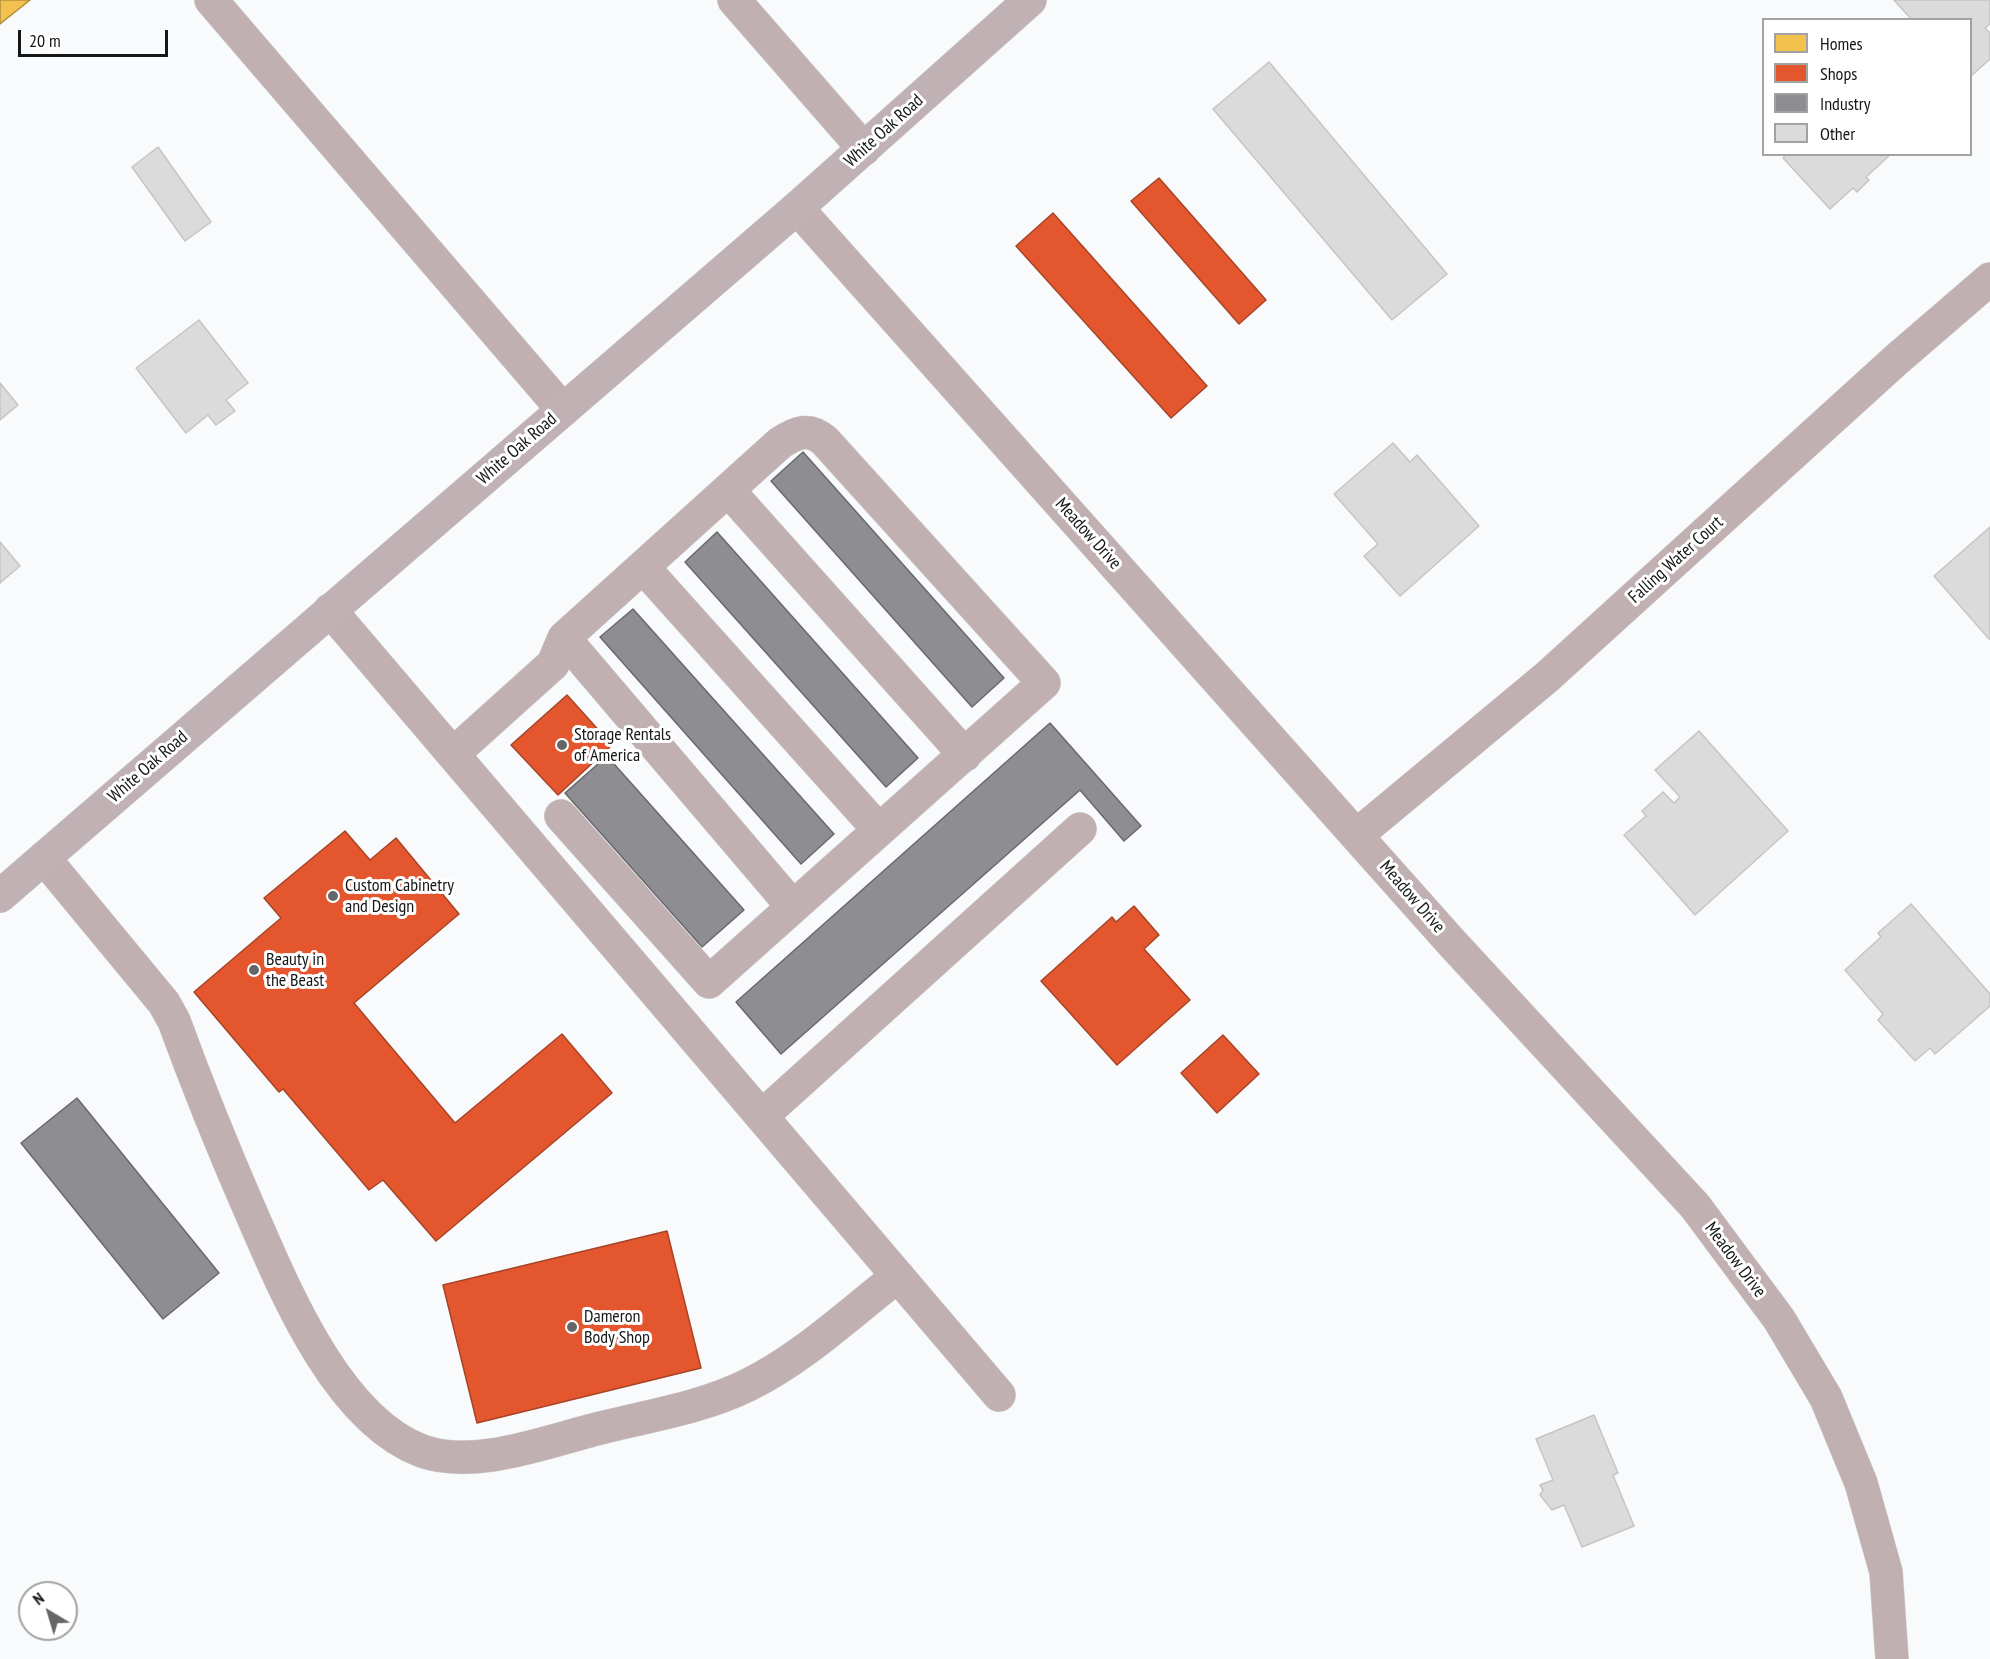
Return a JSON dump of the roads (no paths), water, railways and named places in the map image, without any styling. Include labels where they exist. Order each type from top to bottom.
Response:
[{"type":"main road","name":"White Oak Road","points":[[0,896],[797,208],[1030,0]]},
{"type":"street","points":[[211,0],[563,410]]},
{"type":"street","points":[[734,0],[864,149]]},
{"type":"street","name":"Meadow Drive","points":[[797,208],[1452,943],[1695,1206],[1779,1319],[1826,1398],[1862,1483],[1886,1572],[1892,1659]]},
{"type":"street","name":"Falling Water Court","points":[[1357,835],[1547,677],[1896,360],[1990,279]]},
{"type":"street","points":[[453,754],[553,664],[564,638],[790,436],[802,431],[816,433],[1044,683],[709,982],[561,816]]},
{"type":"street","points":[[728,490],[965,755]]},
{"type":"street","points":[[643,567],[879,830]]},
{"type":"street","points":[[330,610],[999,1395]]},
{"type":"street","points":[[564,638],[793,907]]},
{"type":"street","points":[[762,1116],[1080,829]]},
{"type":"street","points":[[44,858],[164,1003],[174,1021],[225,1154],[303,1325],[342,1383],[368,1413],[401,1441],[424,1451],[452,1456],[498,1454],[707,1400],[747,1385],[790,1359],[898,1276]]},
{"type":"place","name":"Storage Rentals of America","points":[[562,745]]},
{"type":"place","name":"Custom Cabinetry and Design","points":[[333,896]]},
{"type":"place","name":"Beauty in the Beast","points":[[254,970]]},
{"type":"place","name":"Dameron Body Shop","points":[[572,1327]]}]
